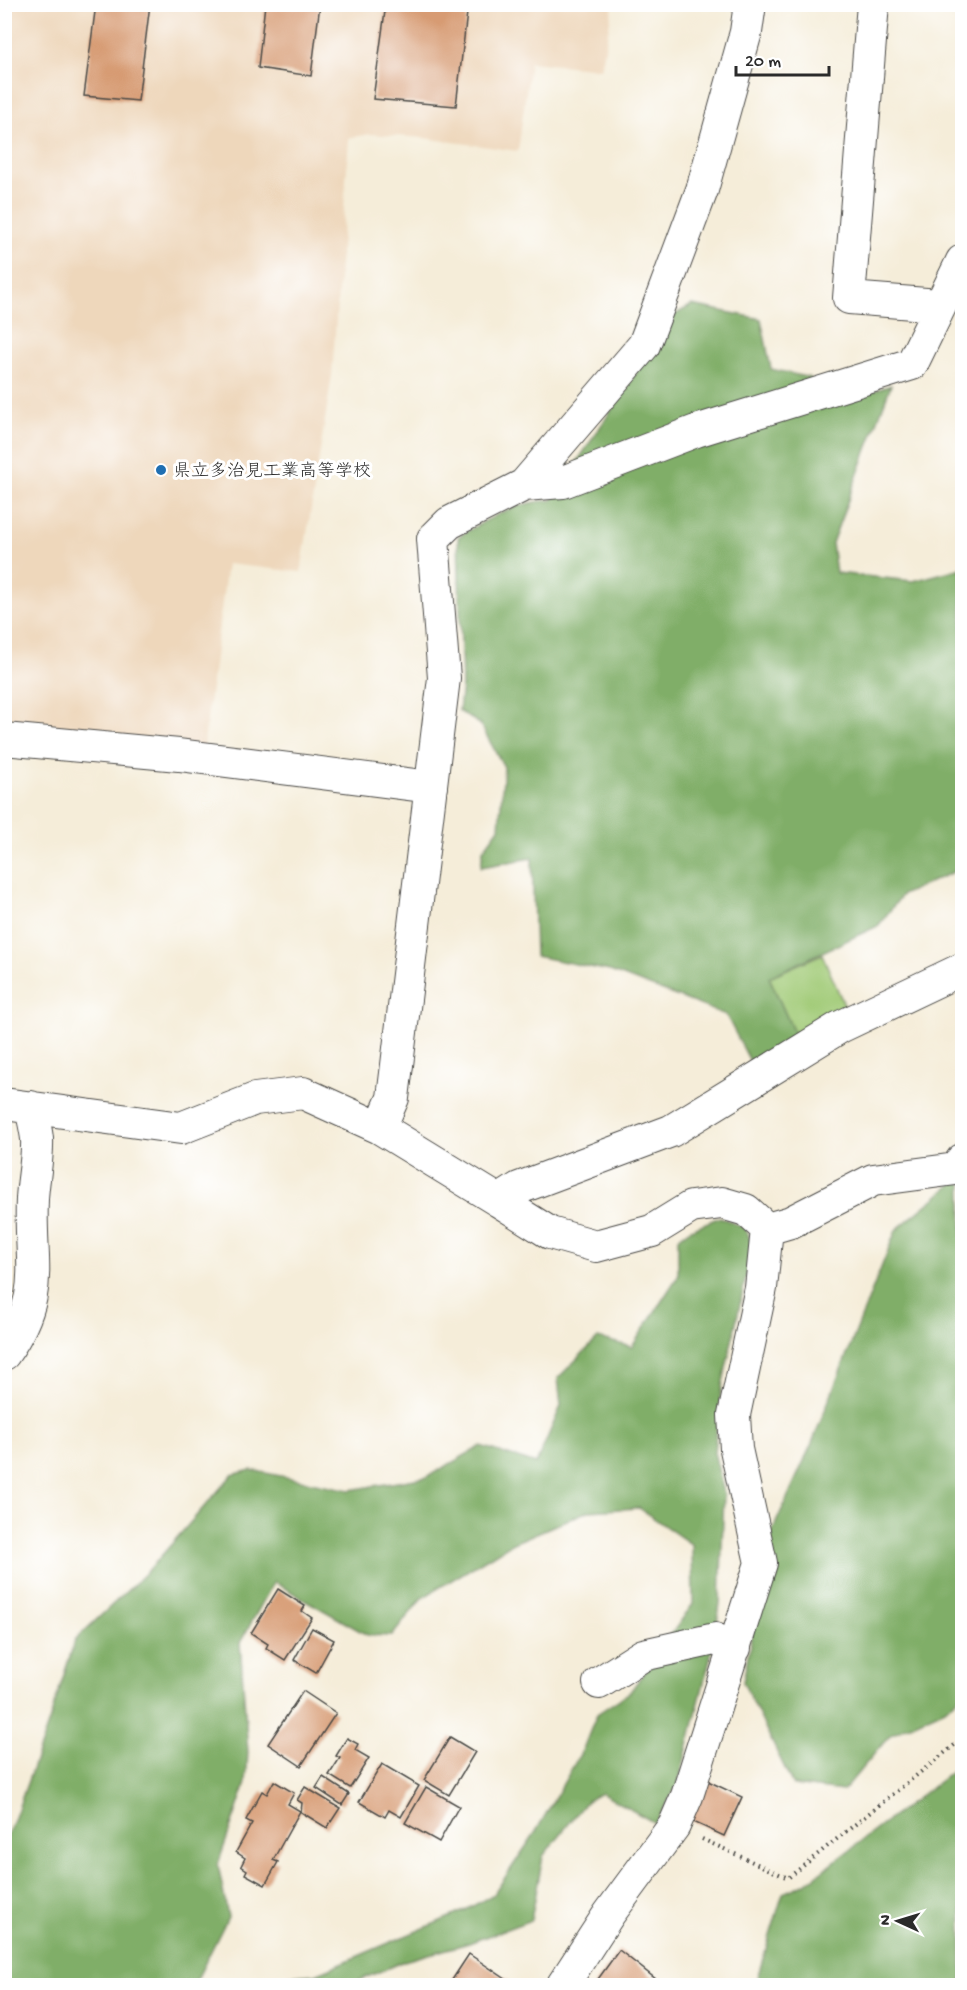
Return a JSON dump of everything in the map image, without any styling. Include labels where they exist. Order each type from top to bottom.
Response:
[{"type":"street","points":[[524,485],[644,345],[702,190],[746,32],[750,4]]},
{"type":"street","points":[[873,4],[849,298],[939,305]]},
{"type":"street","points":[[380,1128],[393,1098],[444,678],[433,539],[449,523],[524,485],[563,482],[696,430],[912,364],[939,305],[963,261]]},
{"type":"street","points":[[4,739],[179,755],[431,787]]},
{"type":"street","points":[[499,1201],[519,1188],[671,1131],[840,1027],[963,969]]},
{"type":"street","points":[[18,1106],[182,1128],[255,1099],[303,1093],[380,1128],[550,1233],[596,1246],[652,1231],[691,1207],[722,1203],[746,1210],[767,1229]]},
{"type":"street","points":[[4,1354],[22,1328],[30,1303],[35,1274],[32,1200],[37,1141],[18,1106]]},
{"type":"street","points":[[767,1229],[791,1222],[873,1180],[956,1169],[963,1160]]},
{"type":"street","points":[[562,1986],[609,1914],[674,1826],[687,1796],[761,1563],[736,1449],[734,1415],[761,1288],[767,1229]]},
{"type":"street","points":[[599,1683],[643,1655],[715,1639],[735,1648]]},
{"type":"path","points":[[674,1826],[788,1878],[963,1739]]},
{"type":"shaded area","name":"県立多治見工業高等学校","points":[[4,5],[613,5],[601,69],[530,62],[518,151],[424,138],[370,134],[349,138],[332,375],[301,572],[227,564],[203,750],[5,730]]},
{"type":"green space","points":[[692,305],[761,319],[771,369],[811,378],[817,410],[891,385],[832,543],[836,573],[913,581],[962,568],[962,868],[902,895],[878,926],[769,977],[798,1042],[752,1065],[726,1015],[610,971],[535,956],[532,858],[481,867],[483,850],[499,828],[504,767],[480,724],[459,711],[462,685],[458,537],[492,517],[514,508],[552,500],[674,315]]},
{"type":"green space","points":[[822,954],[849,1016],[798,1042],[769,977]]},
{"type":"green space","points":[[962,1176],[962,1694],[945,1709],[891,1734],[843,1791],[793,1785],[743,1682],[770,1536],[812,1443],[896,1230]]},
{"type":"green space","points":[[720,1217],[745,1228],[753,1245],[721,1391],[714,1452],[724,1493],[720,1603],[715,1639],[678,1785],[655,1823],[601,1793],[587,1801],[543,1856],[531,1920],[469,1943],[404,1961],[349,1985],[245,1985],[250,1980],[316,1974],[464,1911],[494,1894],[535,1833],[583,1749],[597,1714],[630,1692],[693,1604],[692,1545],[639,1508],[588,1511],[511,1544],[422,1598],[392,1636],[367,1635],[274,1582],[240,1643],[248,1752],[246,1783],[218,1864],[228,1917],[194,1985],[5,1986],[5,1838],[13,1823],[49,1722],[75,1640],[147,1572],[232,1475],[251,1470],[350,1490],[427,1477],[481,1446],[536,1464],[561,1406],[558,1378],[598,1338],[632,1347],[678,1276],[678,1238],[689,1230]]},
{"type":"green space","points":[[962,1764],[962,1873],[959,1882],[962,1908],[962,1985],[755,1985],[783,1893],[806,1883]]},
{"type":"building","points":[[96,4],[150,4],[138,101],[84,96]]},
{"type":"building","points":[[265,4],[320,4],[311,76],[258,68]]},
{"type":"building","points":[[386,4],[468,4],[456,106],[373,99]]},
{"type":"building","points":[[278,1589],[305,1606],[302,1611],[312,1618],[285,1660],[266,1648],[268,1644],[251,1633]]},
{"type":"building","points":[[312,1628],[334,1640],[316,1673],[294,1660]]},
{"type":"building","points":[[303,1691],[336,1713],[301,1766],[268,1744]]},
{"type":"building","points":[[450,1737],[475,1752],[449,1795],[424,1780]]},
{"type":"building","points":[[347,1738],[358,1744],[355,1750],[369,1758],[350,1788],[329,1775],[340,1758],[336,1756]]},
{"type":"building","points":[[382,1764],[419,1786],[401,1817],[389,1810],[385,1817],[359,1802]]},
{"type":"building","points":[[323,1777],[349,1794],[342,1805],[316,1788]]},
{"type":"building","points":[[274,1781],[294,1793],[288,1804],[300,1811],[273,1860],[278,1862],[265,1885],[245,1874],[247,1870],[241,1866],[245,1858],[236,1852],[252,1823],[246,1820],[262,1791],[267,1794]]},
{"type":"building","points":[[708,1781],[742,1797],[724,1836],[689,1820]]},
{"type":"building","points":[[305,1787],[340,1808],[327,1828],[301,1812],[302,1803],[297,1800]]},
{"type":"building","points":[[426,1787],[459,1806],[439,1842],[405,1823]]},
{"type":"building","points":[[619,1950],[657,1980],[653,1986],[593,1986]]},
{"type":"building","points":[[469,1954],[516,1986],[448,1986]]},
{"type":"place","name":"県立多治見工業高等学校","points":[[161,470]]}]
